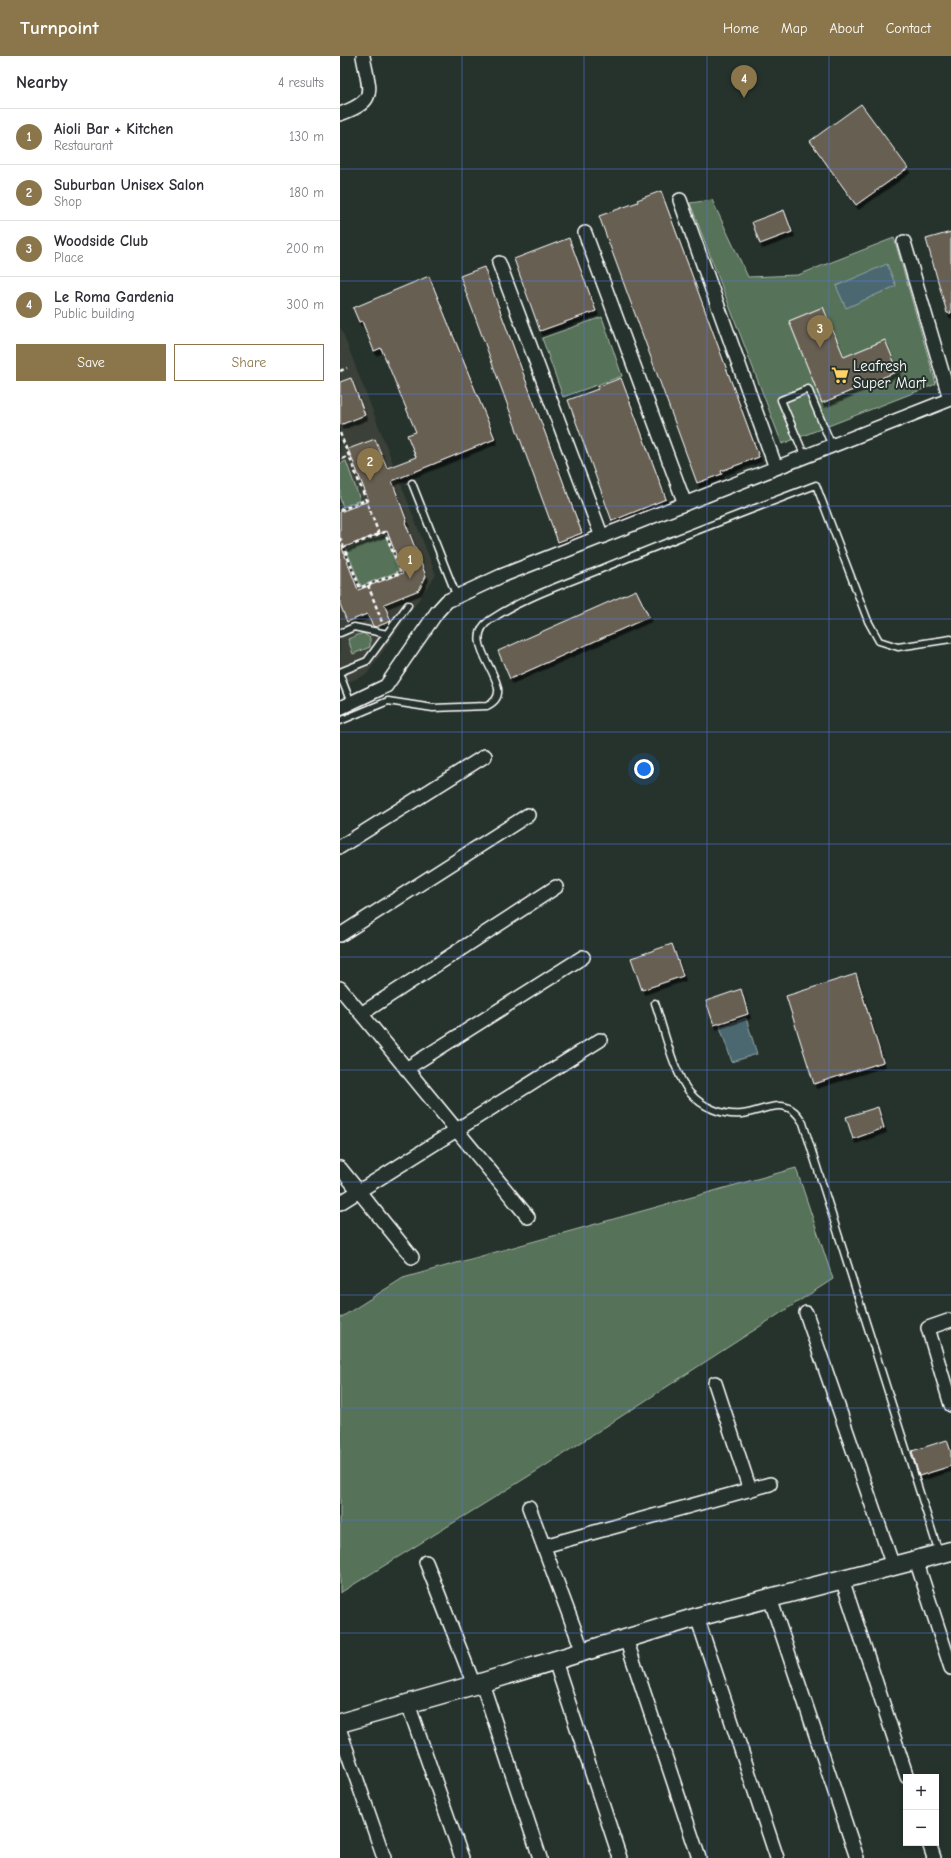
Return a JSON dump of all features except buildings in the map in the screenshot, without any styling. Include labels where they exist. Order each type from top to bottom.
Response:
[{"type":"street","points":[[340,114],[357,108],[365,102],[369,91],[363,56]]},
{"type":"street","points":[[680,200],[776,468]]},
{"type":"street","points":[[585,233],[685,504]]},
{"type":"street","points":[[346,705],[386,686],[436,612],[447,601],[501,576],[950,399],[904,242]]},
{"type":"street","points":[[499,263],[602,536]]},
{"type":"street","points":[[340,847],[485,756]]},
{"type":"street","points":[[340,935],[528,816]]},
{"type":"street","points":[[361,1014],[556,886]]},
{"type":"street","points":[[406,1069],[583,957]]},
{"type":"street","points":[[340,988],[528,1217]]},
{"type":"street","points":[[340,1203],[600,1040]]},
{"type":"street","points":[[340,1168],[412,1257]]},
{"type":"street","points":[[806,1313],[893,1566]]},
{"type":"street","points":[[951,1320],[928,1328],[951,1406]]},
{"type":"street","points":[[715,1383],[750,1490]]},
{"type":"street","points":[[544,1546],[770,1484]]},
{"type":"street","points":[[529,1507],[583,1652]]},
{"type":"street","points":[[340,1723],[555,1661],[697,1616],[945,1553]]},
{"type":"street","points":[[916,1560],[951,1668]]},
{"type":"street","points":[[426,1562],[478,1684],[540,1858]]},
{"type":"street","points":[[842,1579],[906,1774]]},
{"type":"street","points":[[770,1598],[856,1858]]},
{"type":"street","points":[[697,1616],[777,1858]]},
{"type":"street","points":[[626,1639],[699,1858]]},
{"type":"street","points":[[555,1661],[620,1858]]},
{"type":"street","points":[[408,1704],[462,1858]]},
{"type":"street","points":[[340,1731],[384,1858]]},
{"type":"street","points":[[930,1846],[934,1858]]},
{"type":"lane","points":[[805,457],[781,400],[808,389],[832,446]]},
{"type":"lane","points":[[412,483],[457,597]]},
{"type":"lane","points":[[340,721],[388,700],[433,708],[487,706],[493,704],[496,701],[498,694],[497,685],[481,649],[479,636],[481,630],[489,621],[535,597],[659,545],[816,485],[868,621],[879,641],[898,647],[951,639]]},
{"type":"lane","points":[[346,705],[340,673],[367,661],[408,605]]},
{"type":"lane","points":[[340,633],[354,627],[387,634]]},
{"type":"lane","points":[[655,1003],[680,1077],[691,1095],[699,1102],[730,1114],[741,1114],[769,1106],[782,1106],[794,1111],[803,1123],[945,1553]]},
{"type":"path","points":[[340,371],[347,368]]},
{"type":"path","points":[[340,433],[379,534]]},
{"type":"path","points":[[340,460],[349,456]]},
{"type":"path","points":[[340,510],[366,500]]},
{"type":"path","points":[[340,538],[360,588],[401,572],[385,532],[355,544]]},
{"type":"path","points":[[368,585],[387,634]]},
{"type":"shaded area","points":[[340,326],[436,575],[367,674],[340,686]]},
{"type":"green space","points":[[712,200],[748,277],[798,275],[894,238],[936,384],[782,444],[690,203]],"holes":[[[823,307],[844,357],[885,340],[898,371],[822,403],[789,321]]]},
{"type":"green space","points":[[602,317],[622,376],[563,397],[542,338]]},
{"type":"green space","points":[[346,461],[360,500],[343,507],[340,498],[340,464]]},
{"type":"green space","points":[[385,534],[399,571],[361,586],[346,549]]},
{"type":"green space","points":[[363,633],[370,638],[370,647],[353,654],[348,639]]},
{"type":"green space","points":[[796,1168],[833,1279],[537,1471],[340,1593],[340,1318],[403,1278]]},
{"type":"water","points":[[887,264],[896,286],[846,308],[836,286]]},
{"type":"water","points":[[746,1018],[757,1054],[732,1062],[720,1027]]},
{"type":"place","name":"Le Roma Gardenia","points":[[744,98]]},
{"type":"place","name":"Woodside Club","points":[[820,348]]},
{"type":"place","name":"Leafresh Super Mart","points":[[840,375]]},
{"type":"place","name":"Suburban Unisex Salon","points":[[370,481]]},
{"type":"place","name":"Aioli Bar + Kitchen","points":[[410,579]]}]
